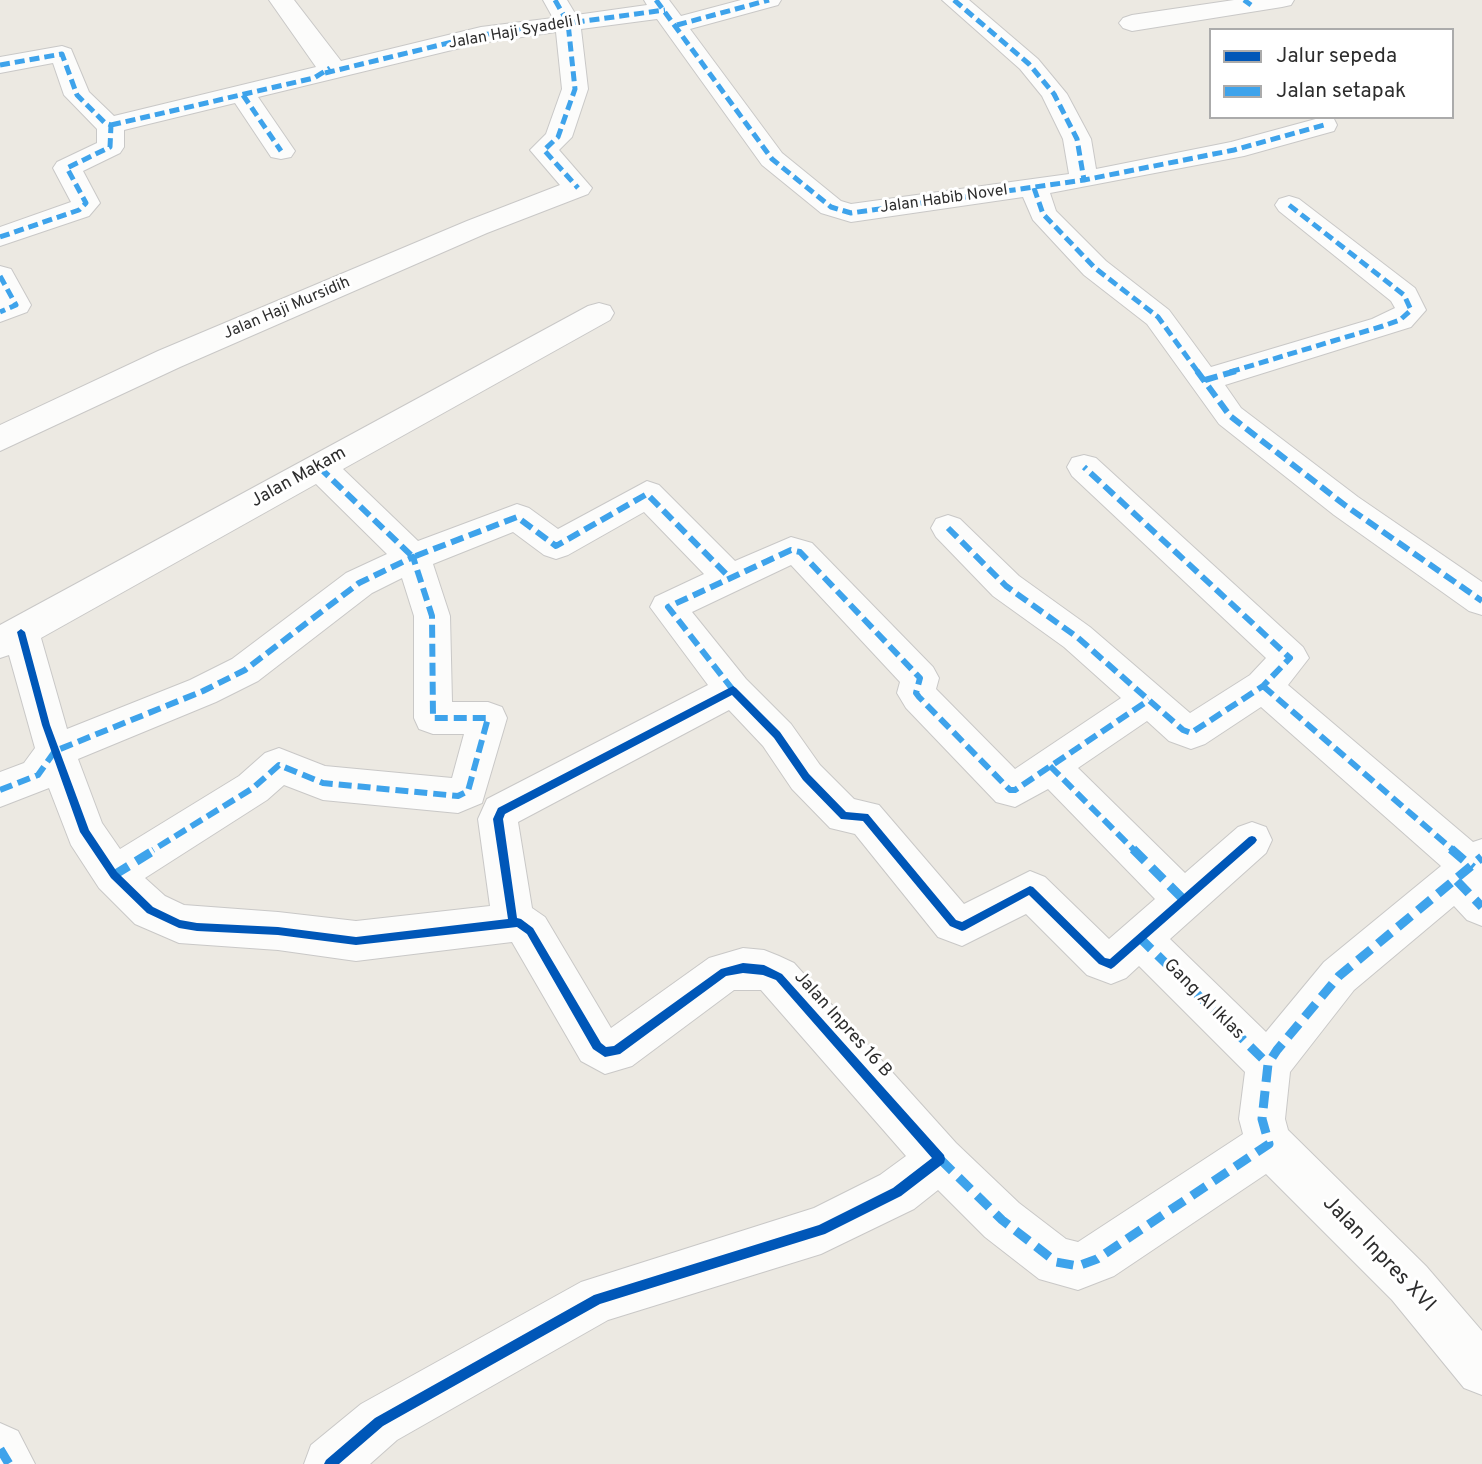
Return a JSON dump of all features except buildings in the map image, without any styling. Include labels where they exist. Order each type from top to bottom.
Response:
[{"type":"street","points":[[281,0],[327,71]]},
{"type":"street","points":[[555,0],[568,23]]},
{"type":"street","name":"Jalan Haji Syadeli I","points":[[111,125],[481,35],[769,0]]},
{"type":"street","points":[[954,0],[1029,64],[1054,94],[1077,139],[1084,180]]},
{"type":"street","points":[[1132,23],[1247,3],[1282,0]]},
{"type":"street","name":"Jalan Habib Novel","points":[[666,11],[772,159],[831,207],[851,213],[1084,180],[1234,150],[1324,125]]},
{"type":"street","name":"Jalan Haji Mursidih","points":[[0,439],[169,359],[477,227],[578,187],[544,150],[558,137],[575,89],[568,23]]},
{"type":"street","points":[[0,65],[62,54],[77,95],[105,123],[111,125],[110,147],[67,168],[86,203],[79,210],[0,237]]},
{"type":"street","points":[[243,95],[281,151]]},
{"type":"street","points":[[1034,187],[1043,214],[1068,243],[1158,317],[1230,416],[1346,506],[1482,601]]},
{"type":"street","points":[[1205,380],[1383,326],[1400,320],[1411,310],[1404,295],[1289,205]]},
{"type":"street","points":[[0,276],[8,308]]},
{"type":"street","name":"Jalan Makam","points":[[10,637],[599,313]]},
{"type":"street","points":[[114,875],[253,788],[279,765],[323,783],[458,796],[468,791],[488,718],[433,718],[432,616],[413,557],[319,467]]},
{"type":"street","points":[[948,528],[1006,586],[1077,637],[1188,733],[1264,687],[1289,659],[1288,655],[1084,467]]},
{"type":"street","points":[[0,790],[38,775],[55,751],[203,691],[245,670],[359,583],[413,557],[517,517],[556,546],[647,494],[730,578]]},
{"type":"street","points":[[1149,699],[1015,790],[1004,785],[919,697],[916,693],[920,678],[800,552],[788,550],[668,607],[733,690],[776,735],[806,777],[840,813],[851,817],[865,817],[953,923],[962,927],[1030,890],[1106,965],[1111,964],[1252,840]]},
{"type":"street","points":[[10,637],[85,832],[114,875],[150,910],[179,924],[356,941],[513,921],[498,819],[501,811],[733,690]]},
{"type":"street","points":[[330,1464],[379,1422],[598,1299],[821,1230],[897,1192],[937,1155],[1002,1220],[1041,1251],[1056,1262],[1078,1266],[1097,1259],[1269,1144],[1262,1119],[1268,1064],[1339,976],[1473,879],[1264,687]]},
{"type":"street","points":[[1049,766],[1183,899]]},
{"type":"street","name":"Jalan Inpres 16 B","points":[[513,921],[530,931],[597,1046],[605,1052],[616,1051],[724,972],[743,968],[764,970],[779,977],[937,1155]]},
{"type":"street","name":"Gang Al Iklas","points":[[1139,937],[1268,1064]]},
{"type":"street","name":"Jalan Inpres XVI","points":[[1269,1144],[1409,1283],[1482,1370]]},
{"type":"street","points":[[0,1449],[9,1464]]},
{"type":"marked path","points":[[555,0],[568,23],[575,89],[558,137],[544,150],[578,188]]},
{"type":"marked path","points":[[656,0],[772,159],[831,207],[851,213],[1084,180],[1234,150],[1324,125]]},
{"type":"marked path","points":[[677,25],[769,0]]},
{"type":"marked path","points":[[954,0],[1029,64],[1054,94],[1077,139],[1084,180]]},
{"type":"marked path","points":[[1244,0],[1251,5]]},
{"type":"marked path","points":[[325,73],[481,35],[665,10]]},
{"type":"marked path","points":[[0,65],[62,54],[77,95],[105,123],[111,125]]},
{"type":"marked path","points":[[111,125],[314,78],[330,68]]},
{"type":"marked path","points":[[243,95],[281,151]]},
{"type":"marked path","points":[[0,237],[79,210],[86,203],[67,168],[110,147],[111,125]]},
{"type":"marked path","points":[[1034,188],[1043,214],[1095,268],[1158,317],[1230,416],[1346,506],[1482,601]]},
{"type":"marked path","points":[[1205,380],[1383,326],[1400,320],[1411,310],[1404,295],[1289,205]]},
{"type":"marked path","points":[[0,276],[16,305],[0,312]]},
{"type":"marked path","points":[[319,467],[413,557],[517,517],[556,546],[647,494],[730,578]]},
{"type":"marked path","points":[[948,528],[1006,586],[1077,637],[1183,730],[1191,733],[1263,686],[1290,658],[1084,467]]},
{"type":"marked path","points":[[733,690],[668,607],[791,550],[800,552],[920,678],[916,693],[919,697],[1010,790],[1015,790],[1149,700]]},
{"type":"marked path","points":[[0,790],[38,775],[55,751],[203,691],[245,670],[359,583],[413,557],[432,616],[433,718],[488,718],[468,791],[458,796],[323,783],[279,765],[253,788],[114,875]]},
{"type":"marked path","points":[[1263,686],[1473,868]]},
{"type":"marked path","points":[[1050,766],[1183,899]]},
{"type":"marked path","points":[[940,1159],[1002,1220],[1056,1262],[1078,1266],[1097,1259],[1269,1144],[1262,1119],[1268,1064],[1277,1050],[1339,976],[1482,857]]},
{"type":"marked path","points":[[1457,881],[1482,907]]},
{"type":"marked path","points":[[1139,937],[1268,1064]]},
{"type":"marked path","points":[[0,1449],[9,1464]]},
{"type":"cycle path","points":[[21,632],[46,725],[85,832],[114,875],[150,910],[179,924],[197,927],[278,931],[356,941],[518,922],[530,931],[597,1046],[605,1052],[616,1051],[724,972],[743,968],[764,970],[779,977],[940,1159],[897,1192],[821,1230],[598,1299],[379,1422],[330,1464]]},
{"type":"cycle path","points":[[513,921],[498,819],[501,811],[733,690],[777,735],[806,777],[844,816],[865,817],[953,923],[962,927],[1030,890],[1102,961],[1111,964],[1252,840]]}]
